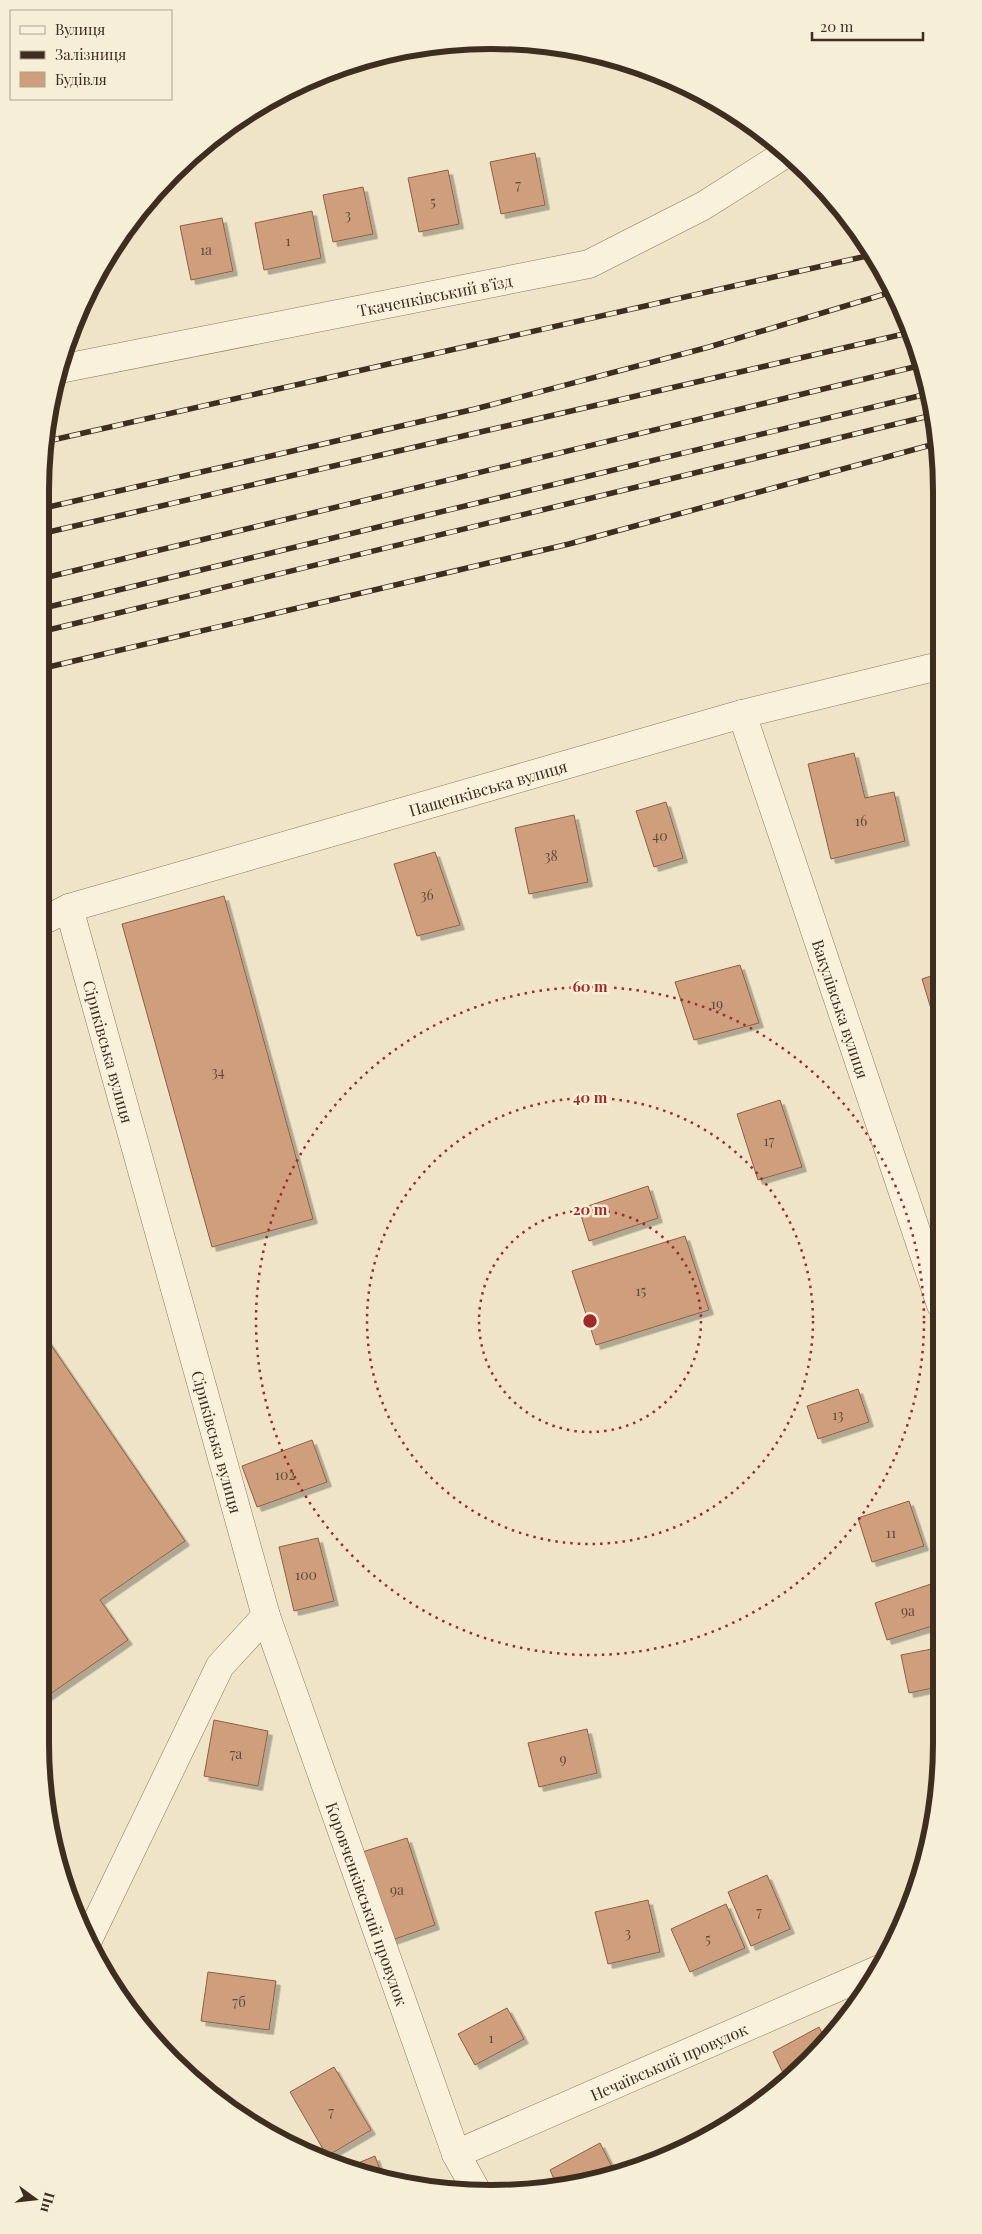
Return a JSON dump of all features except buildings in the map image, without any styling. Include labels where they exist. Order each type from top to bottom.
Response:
[{"type":"street","name":"Ткаченківський в'їзд","points":[[67,368],[589,264],[703,206],[781,156]]},
{"type":"street","name":"Пащенківська вулиця","points":[[49,918],[70,908],[742,714],[933,667]]},
{"type":"street","name":"Вакулівська вулиця","points":[[742,714],[933,1281]]},
{"type":"street","name":"Сіриківська вулиця","points":[[70,908],[266,1616]]},
{"type":"street","points":[[91,1933],[220,1666],[266,1616]]},
{"type":"street","name":"Коровченківський провулок","points":[[266,1616],[456,2154],[473,2184]]},
{"type":"street","name":"Нечаївський провулок","points":[[456,2154],[868,1974]]},
{"type":"railway","points":[[52,440],[866,256]]},
{"type":"railway","points":[[49,507],[475,409],[709,347],[887,293]]},
{"type":"railway","points":[[49,532],[904,334]]},
{"type":"railway","points":[[49,577],[915,367]]},
{"type":"railway","points":[[49,607],[923,395]]},
{"type":"railway","points":[[49,630],[927,417]]},
{"type":"railway","points":[[49,667],[569,544],[930,445]]}]
